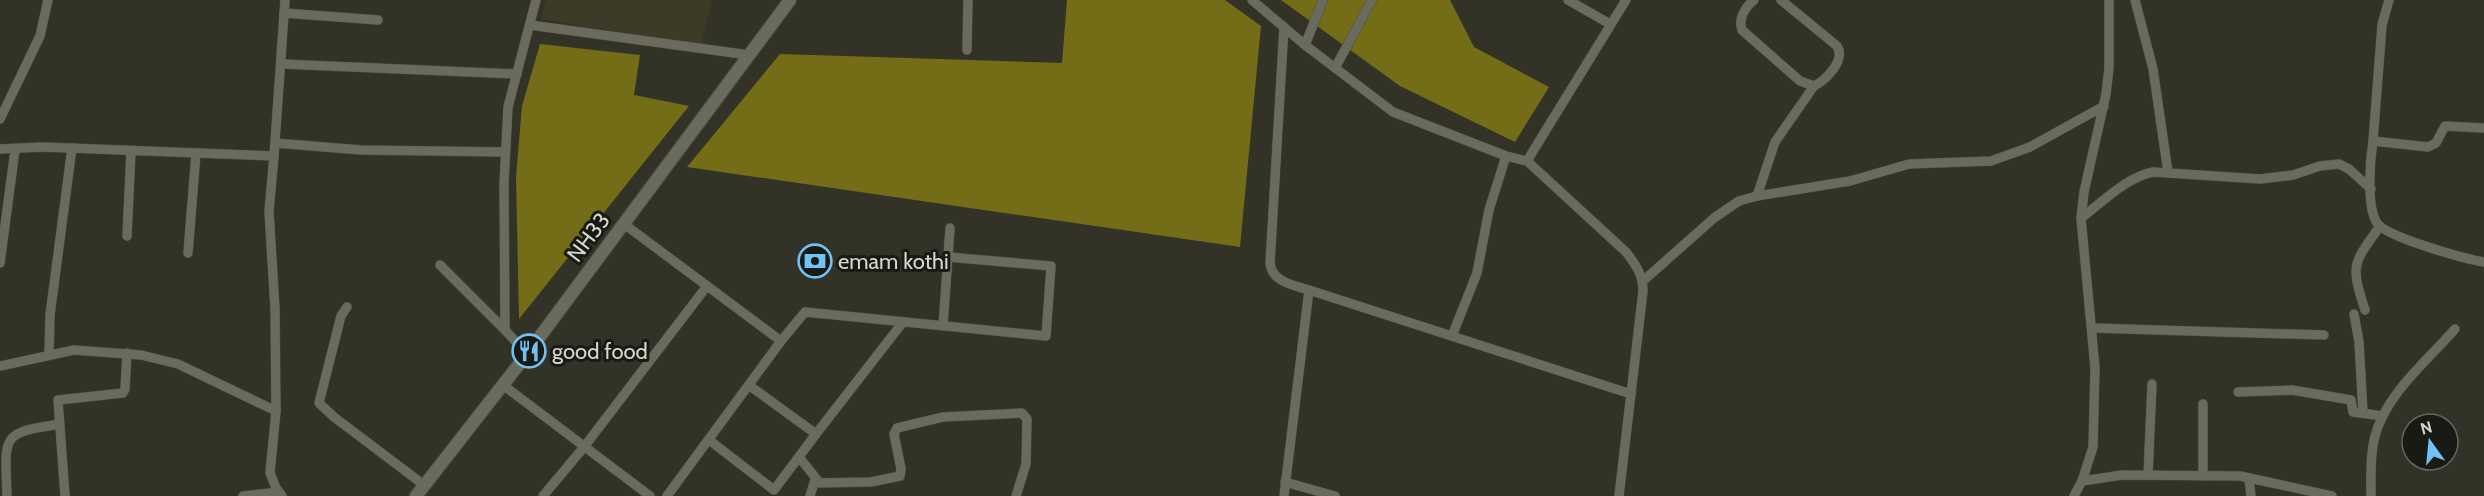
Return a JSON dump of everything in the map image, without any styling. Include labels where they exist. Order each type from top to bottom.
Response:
[{"type":"main road","name":"NH33","points":[[416,496],[527,354],[790,0]]},
{"type":"street","points":[[0,119],[40,36],[48,0]]},
{"type":"street","points":[[243,496],[280,494],[270,473],[276,411],[275,309],[269,232],[285,0]]},
{"type":"street","points":[[505,330],[505,152],[508,107],[536,0]]},
{"type":"street","points":[[967,50],[968,0]]},
{"type":"street","points":[[1252,0],[1305,45],[1393,112],[1506,156],[1527,161],[1626,252],[1643,281],[1642,309],[1619,496]]},
{"type":"street","points":[[1305,45],[1323,0]]},
{"type":"street","points":[[1335,68],[1372,0]]},
{"type":"street","points":[[1568,0],[1610,24]]},
{"type":"street","points":[[1527,161],[1626,0]]},
{"type":"street","points":[[1757,196],[1775,142],[1814,86],[1824,79],[1840,59],[1841,52],[1838,46],[1781,0]]},
{"type":"street","points":[[2074,496],[2082,481],[2093,447],[2095,368],[2081,218],[2084,192],[2104,106],[2109,68],[2109,0]]},
{"type":"street","points":[[2135,0],[2153,69],[2168,172]]},
{"type":"street","points":[[2389,0],[2382,25],[2370,157],[2373,215],[2380,226],[2388,231],[2463,259],[2484,262]]},
{"type":"street","points":[[1748,2],[1740,23],[1745,34],[1800,81],[1814,86]]},
{"type":"street","points":[[284,13],[378,20]]},
{"type":"street","points":[[530,25],[749,55]]},
{"type":"street","points":[[1284,27],[1270,263],[1273,275],[1309,291],[1631,394]]},
{"type":"street","points":[[282,64],[517,74]]},
{"type":"street","points":[[1643,281],[1723,211],[1739,201],[1850,181],[1910,164],[1991,161],[2030,147],[2104,106]]},
{"type":"street","points":[[2373,141],[2428,147],[2436,143],[2445,126],[2484,128]]},
{"type":"street","points":[[275,142],[361,150],[505,152]]},
{"type":"street","points":[[0,149],[43,147],[274,156]]},
{"type":"street","points":[[50,354],[50,315],[72,148]]},
{"type":"street","points":[[0,263],[15,150]]},
{"type":"street","points":[[127,236],[131,151]]},
{"type":"street","points":[[188,253],[196,153]]},
{"type":"street","points":[[1452,336],[1477,273],[1489,210],[1506,156]]},
{"type":"street","points":[[2081,218],[2134,178],[2153,172],[2254,179],[2293,175],[2320,166],[2339,164],[2349,169],[2371,189]]},
{"type":"street","points":[[624,224],[781,341]]},
{"type":"street","points":[[2365,310],[2356,283],[2355,264],[2380,226]]},
{"type":"street","points":[[943,326],[950,228]]},
{"type":"street","points":[[667,496],[781,341],[805,312],[1046,336],[1051,266],[948,257]]},
{"type":"street","points":[[440,265],[527,354]]},
{"type":"street","points":[[543,496],[584,447],[707,286]]},
{"type":"street","points":[[1284,496],[1309,291]]},
{"type":"street","points":[[347,307],[341,316],[320,403],[334,417],[424,484]]},
{"type":"street","points":[[2354,314],[2360,342],[2363,413]]},
{"type":"street","points":[[709,440],[774,490],[903,322]]},
{"type":"street","points":[[2092,328],[2324,335]]},
{"type":"street","points":[[2371,496],[2373,448],[2383,416],[2398,392],[2455,329]]},
{"type":"street","points":[[0,366],[74,350],[156,357],[172,362],[276,411]]},
{"type":"street","points":[[64,496],[57,402],[59,399],[123,393],[127,353]]},
{"type":"street","points":[[2148,475],[2152,384]]},
{"type":"street","points":[[503,385],[650,496]]},
{"type":"street","points":[[750,386],[816,434]]},
{"type":"street","points":[[2238,392],[2280,389],[2302,392],[2352,401],[2352,411],[2383,416]]},
{"type":"street","points":[[2203,404],[2203,476]]},
{"type":"street","points":[[810,496],[812,486],[819,483],[871,482],[898,477],[901,472],[894,432],[900,427],[944,417],[1022,413],[1026,415],[1027,424],[1026,464],[1016,496]]},
{"type":"street","points":[[7,496],[6,454],[9,439],[12,435],[25,429],[60,424]]},
{"type":"street","points":[[799,457],[819,483]]},
{"type":"street","points":[[2090,460],[2104,476]]},
{"type":"street","points":[[2082,481],[2104,476],[2148,475],[2249,478],[2331,496]]},
{"type":"street","points":[[2249,478],[2251,496]]},
{"type":"street","points":[[1285,482],[1335,496]]},
{"type":"shaded area","points":[[546,0],[712,0],[701,46],[541,19]]},
{"type":"shaded area","points":[[1067,0],[1225,0],[1261,26],[1240,247],[687,167],[780,54],[1062,63]]},
{"type":"shaded area","points":[[1281,0],[1450,0],[1474,47],[1549,87],[1515,142],[1400,86]]},
{"type":"shaded area","points":[[540,44],[640,55],[634,95],[689,106],[519,319],[516,177],[522,106]]},
{"type":"place","name":"emam kothi","points":[[815,261]]},
{"type":"place","name":"good food","points":[[529,351]]}]
